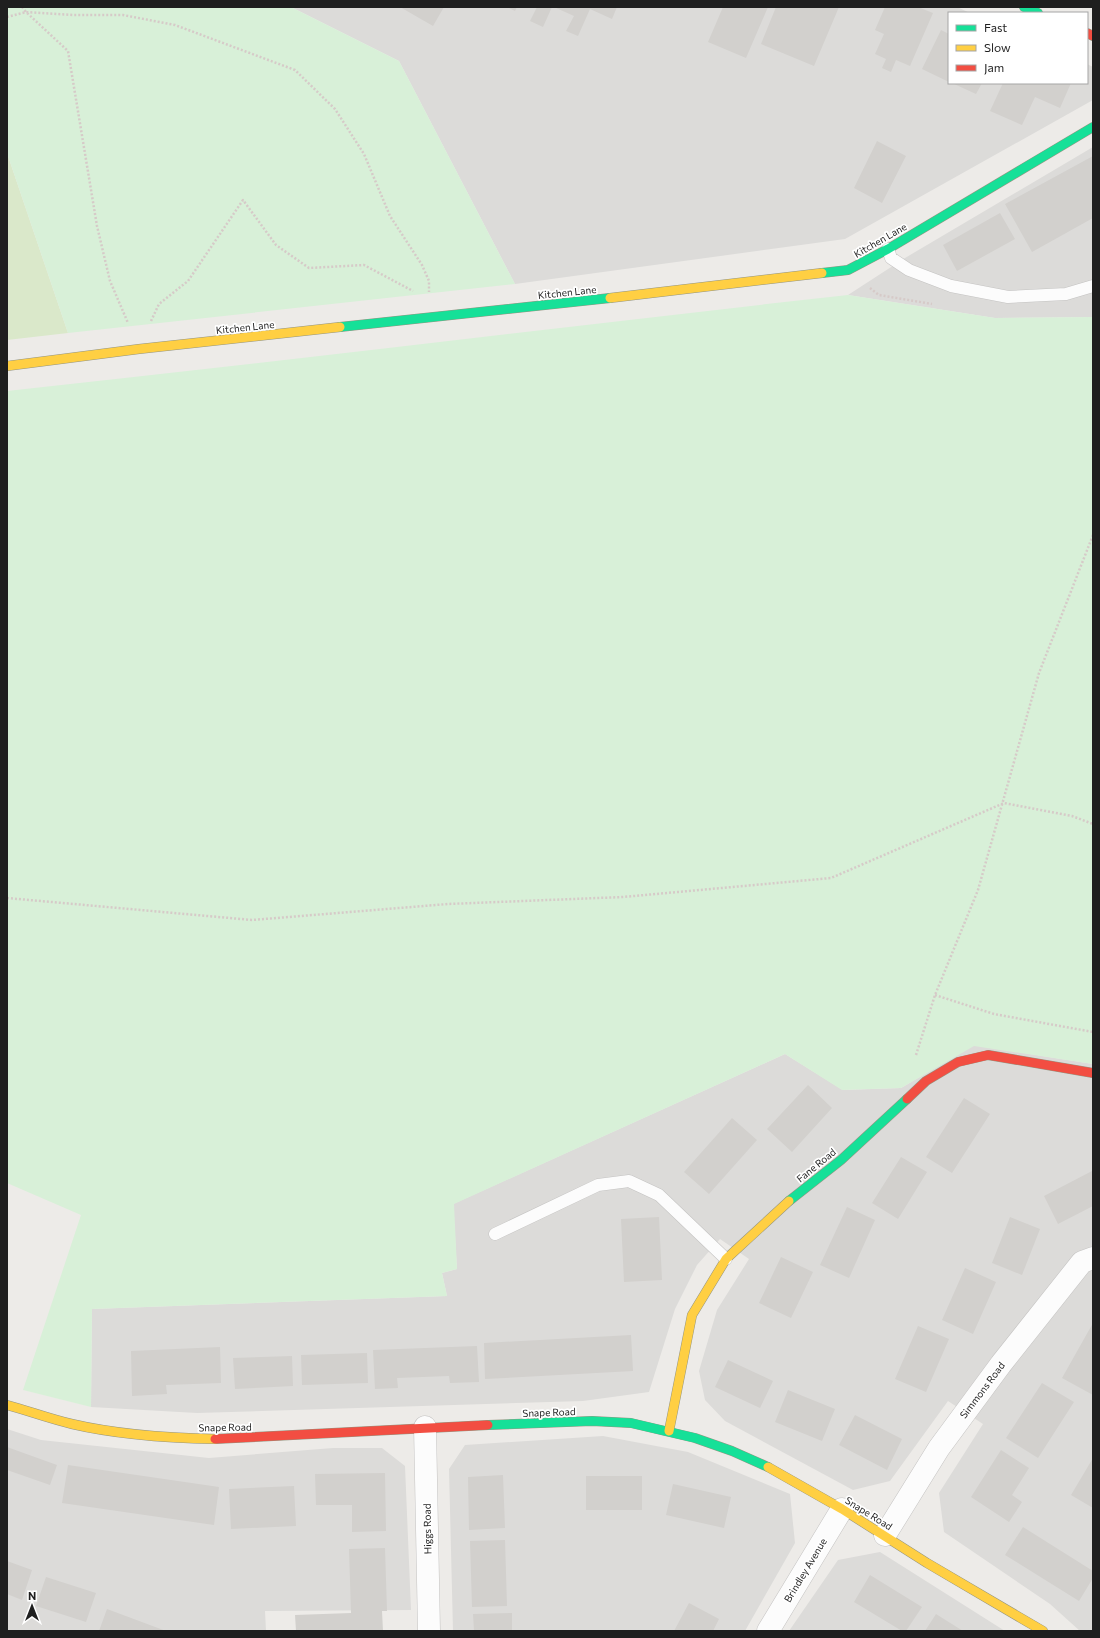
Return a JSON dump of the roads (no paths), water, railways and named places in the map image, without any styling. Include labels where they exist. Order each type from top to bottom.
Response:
[{"type":"street","points":[[1024,7],[1036,12]]},
{"type":"street","name":"Kitchen Lane","points":[[7,366],[139,349],[597,300],[848,270],[888,249],[1093,127]]},
{"type":"street","name":"Fane Road","points":[[668,1431],[692,1315],[726,1259],[792,1198],[841,1160],[926,1081],[958,1062],[988,1056],[1093,1073]]},
{"type":"street","name":"Simmons Road","points":[[885,1535],[939,1448],[1001,1364],[1082,1262],[1093,1258]]},
{"type":"street","name":"Snape Road","points":[[7,1405],[72,1424],[119,1433],[168,1438],[219,1439],[293,1436],[425,1427],[592,1421],[631,1423],[668,1431],[703,1440],[771,1468],[842,1509],[927,1563],[1043,1631]]},
{"type":"street","name":"Higgs Road","points":[[425,1427],[429,1631]]},
{"type":"street","name":"Brindley Avenue","points":[[768,1631],[842,1509]]},
{"type":"lane","points":[[888,249],[891,258],[909,270],[951,286],[1008,297],[1066,294],[1093,286]]},
{"type":"lane","points":[[495,1234],[598,1185],[629,1181],[659,1195],[726,1259]]}]
